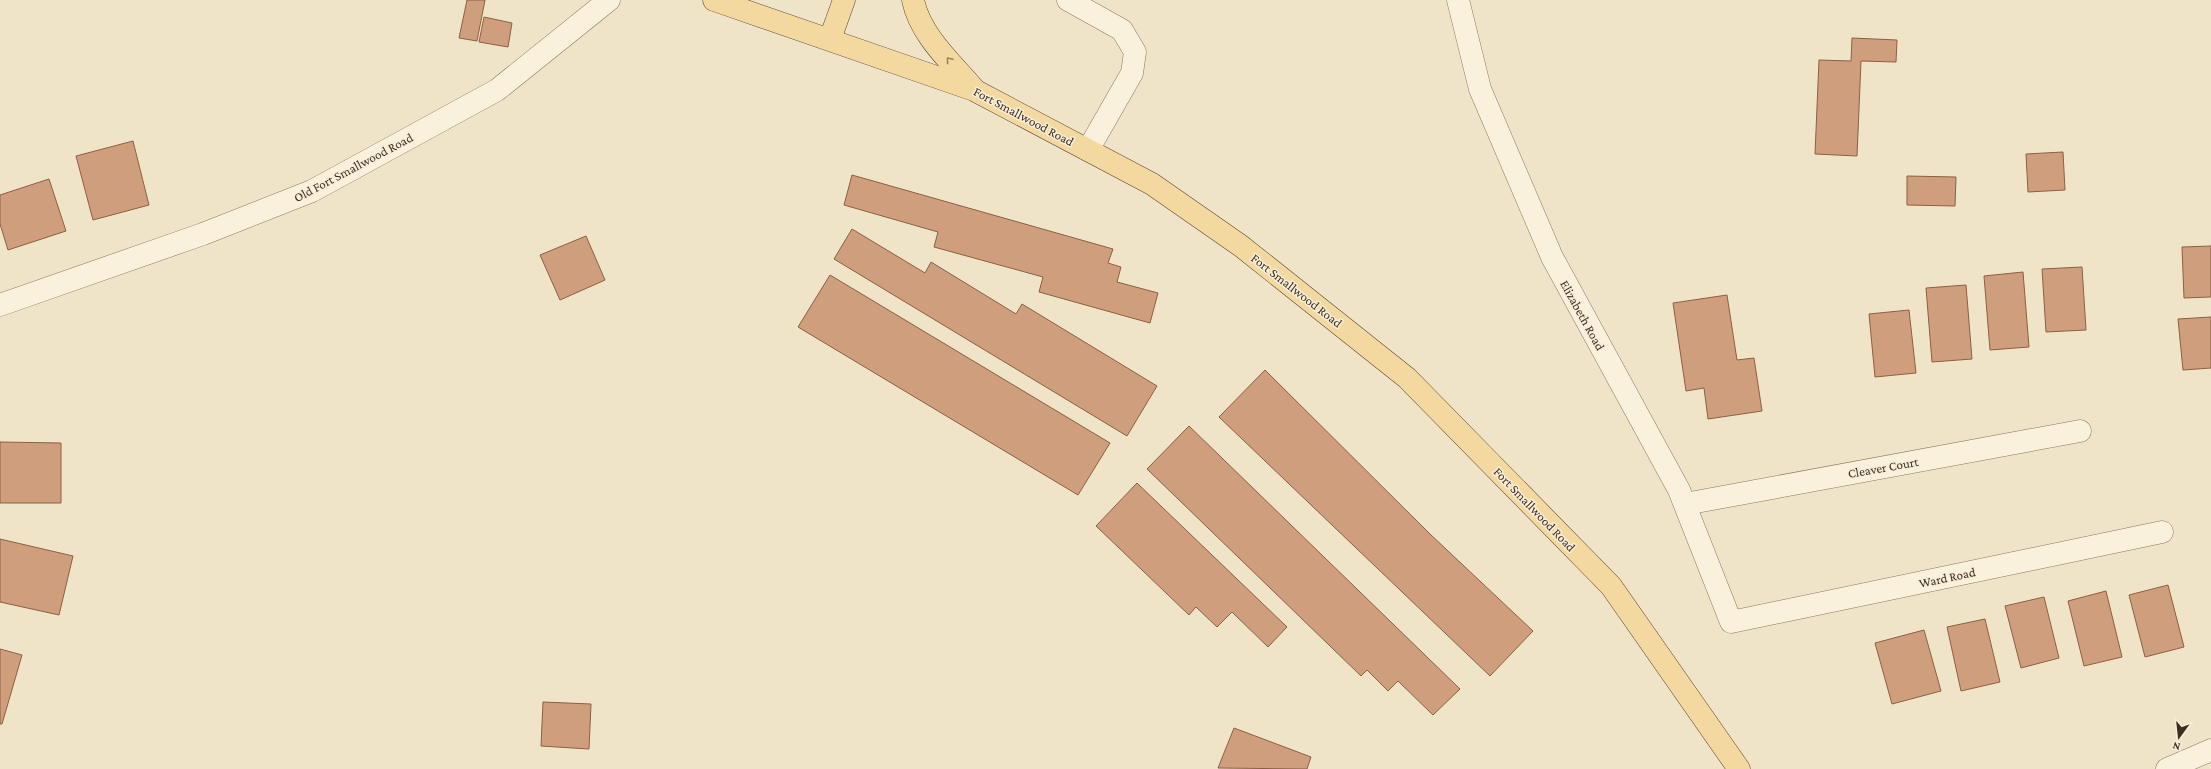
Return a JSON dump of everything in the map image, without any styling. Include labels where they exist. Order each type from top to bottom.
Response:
[{"type":"main road","name":"Fort Smallwood Road","points":[[714,0],[974,90],[1152,184],[1241,246],[1407,378],[1611,586],[1739,769]]},
{"type":"main road","points":[[830,39],[844,0]]},
{"type":"main road","points":[[913,0],[915,9],[929,36],[974,90]]},
{"type":"street","name":"Old Fort Smallwood Road","points":[[0,305],[203,234],[312,191],[497,90],[609,0]]},
{"type":"street","points":[[1068,0],[1122,30],[1135,52],[1132,73],[1088,150]]},
{"type":"street","name":"Elizabeth Road","points":[[1458,0],[1480,89],[1552,257],[1685,504],[1731,622]]},
{"type":"street","name":"Cleaver Court","points":[[1685,504],[2080,431]]},
{"type":"street","name":"Ward Road","points":[[1731,622],[2162,532]]},
{"type":"street","points":[[2167,769],[2211,750]]},
{"type":"building","points":[[467,0],[485,0],[477,41],[459,38]]},
{"type":"building","points":[[484,17],[512,23],[508,47],[479,42]]},
{"type":"building","points":[[1852,38],[1897,40],[1896,62],[1861,61],[1857,156],[1815,154],[1819,60],[1851,61]]},
{"type":"building","points":[[133,141],[149,205],[93,220],[76,156]]},
{"type":"building","points":[[2063,152],[2065,190],[2028,192],[2026,154]]},
{"type":"building","points":[[852,175],[1113,249],[1108,263],[1121,267],[1117,282],[1158,293],[1150,323],[1039,292],[1043,277],[934,247],[938,232],[844,205]]},
{"type":"building","points":[[1907,176],[1956,177],[1955,206],[1907,205]]},
{"type":"building","points":[[49,179],[66,231],[8,250],[0,224],[0,195]]},
{"type":"building","points":[[852,229],[925,273],[931,262],[1016,314],[1022,304],[1157,386],[1127,436],[834,259]]},
{"type":"building","points":[[586,236],[605,280],[560,300],[540,255]]},
{"type":"building","points":[[2211,246],[2211,297],[2184,298],[2182,247]]},
{"type":"building","points":[[2082,267],[2086,330],[2046,332],[2042,269]]},
{"type":"building","points":[[2023,272],[2029,347],[1990,350],[1984,276]]},
{"type":"building","points":[[830,275],[1110,443],[1078,495],[798,327]]},
{"type":"building","points":[[1966,285],[1972,359],[1932,362],[1926,288]]},
{"type":"building","points":[[1727,295],[1737,360],[1754,358],[1762,411],[1708,419],[1704,388],[1686,391],[1673,303]]},
{"type":"building","points":[[1909,310],[1916,373],[1875,377],[1869,314]]},
{"type":"building","points":[[2211,317],[2211,368],[2183,370],[2178,319]]},
{"type":"building","points":[[1265,370],[1430,534],[1533,631],[1490,676],[1219,417]]},
{"type":"building","points":[[1189,426],[1460,689],[1433,715],[1398,681],[1388,691],[1367,670],[1361,676],[1147,469]]},
{"type":"building","points":[[0,442],[61,443],[61,503],[0,503]]},
{"type":"building","points":[[1137,483],[1287,627],[1268,647],[1232,612],[1217,627],[1196,607],[1189,615],[1096,526]]},
{"type":"building","points":[[0,539],[73,556],[59,615],[0,602]]},
{"type":"building","points":[[2168,585],[2184,647],[2145,657],[2129,595]]},
{"type":"building","points":[[2106,591],[2122,657],[2084,666],[2068,601]]},
{"type":"building","points":[[2044,597],[2059,658],[2021,668],[2005,606]]},
{"type":"building","points":[[1985,619],[2000,682],[1961,691],[1947,627]]},
{"type":"building","points":[[1924,630],[1941,691],[1892,704],[1875,643]]},
{"type":"building","points":[[0,649],[22,655],[2,724],[0,724]]},
{"type":"building","points":[[543,702],[591,704],[589,749],[541,746]]},
{"type":"building","points":[[1234,728],[1311,757],[1307,769],[1218,768]]}]
